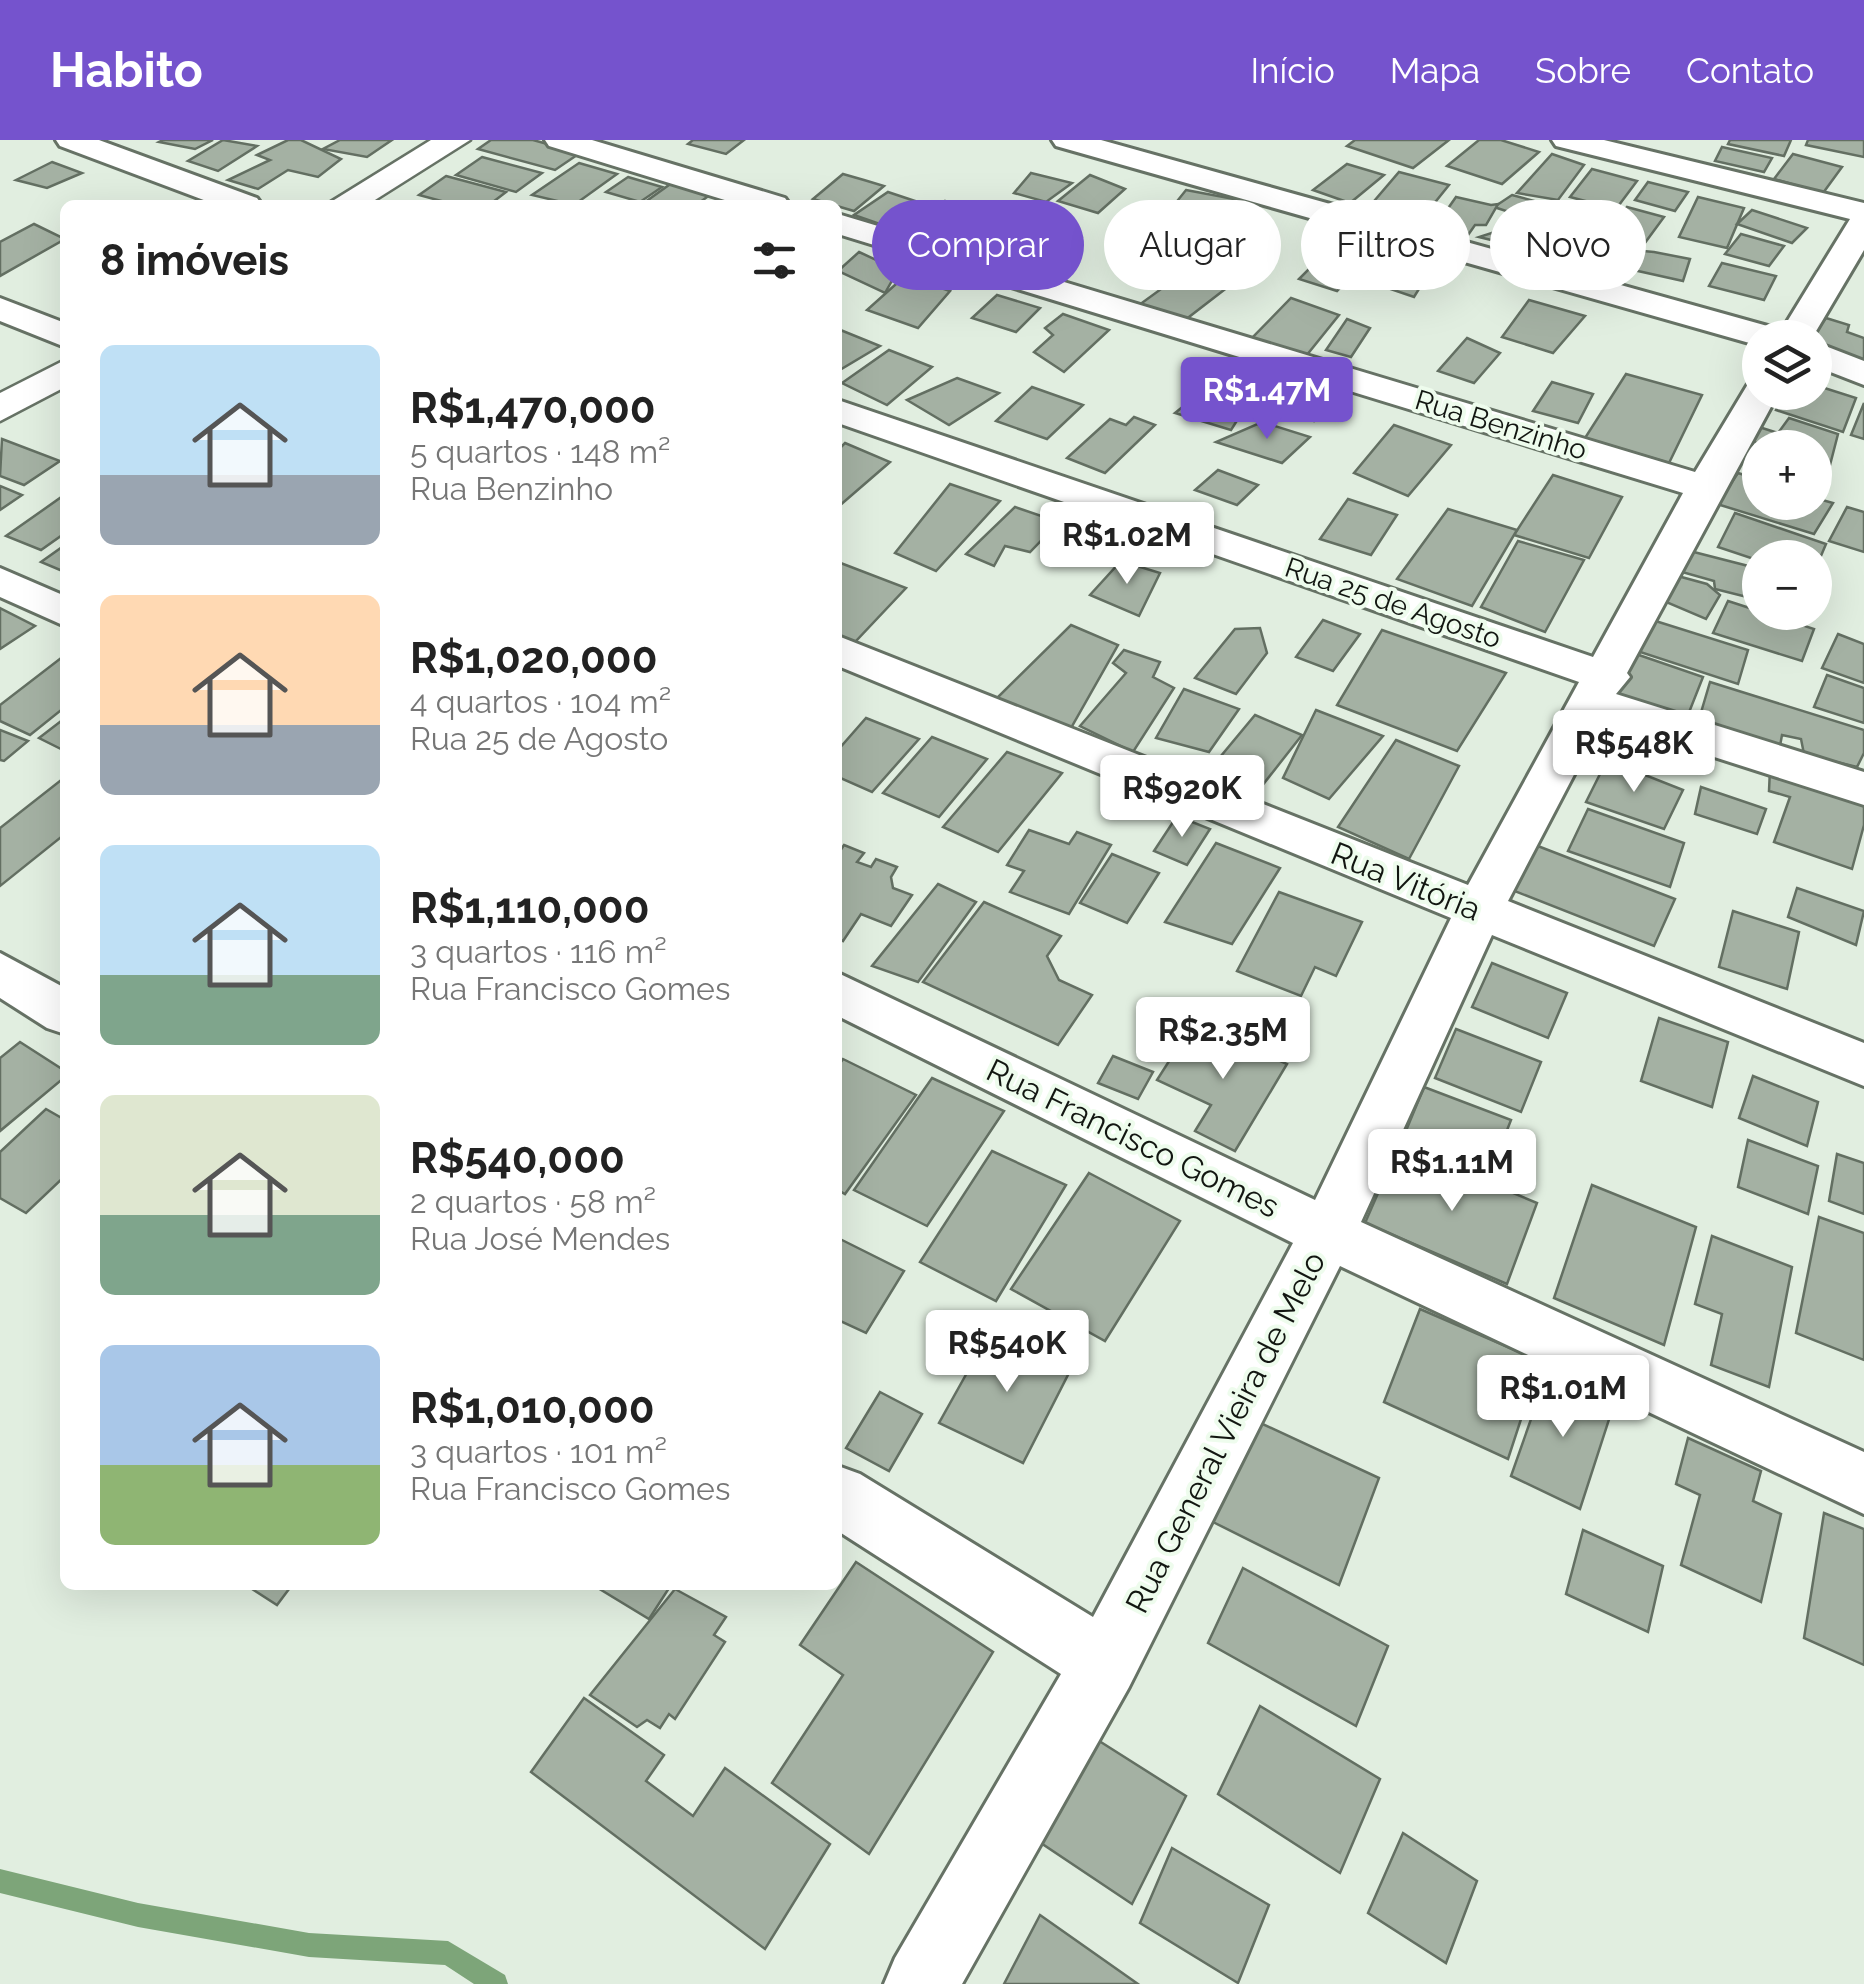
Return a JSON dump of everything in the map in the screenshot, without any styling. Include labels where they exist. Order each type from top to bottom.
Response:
[{"type":"street","points":[[71,140],[233,200]]},
{"type":"street","points":[[352,200],[454,140]]},
{"type":"street","points":[[560,140],[758,200]]},
{"type":"street","points":[[1067,140],[1742,330]]},
{"type":"street","points":[[1567,140],[1863,225],[1805,320]]},
{"type":"street","name":"Rua Benzinho","points":[[842,225],[1705,487]]},
{"type":"street","points":[[0,308],[60,334]]},
{"type":"street","points":[[1832,360],[1864,374]]},
{"type":"street","points":[[0,409],[60,374]]},
{"type":"street","name":"Rua General Vieira de Melo","points":[[921,1984],[1105,1663],[1328,1234],[1479,910],[1705,487],[1750,410]]},
{"type":"street","name":"Rua 25 de Agosto","points":[[842,412],[1864,788]]},
{"type":"street","points":[[0,582],[60,611]]},
{"type":"street","name":"Rua Vitória","points":[[842,652],[1864,1065]]},
{"type":"street","points":[[0,973],[60,1011]]},
{"type":"street","name":"Rua Francisco Gomes","points":[[842,995],[1328,1234],[1864,1484]]},
{"type":"street","points":[[842,1499],[1105,1663]]},
{"type":"building","points":[[213,140],[195,149],[159,142]]},
{"type":"building","points":[[223,140],[257,146],[218,171],[188,161]]},
{"type":"building","points":[[288,140],[301,140],[341,159],[318,177],[288,170],[258,189],[228,180],[270,160],[257,155]]},
{"type":"building","points":[[340,140],[392,140],[367,157],[323,149]]},
{"type":"building","points":[[491,140],[533,140],[580,153],[555,170],[478,149]]},
{"type":"building","points":[[693,140],[744,140],[726,154],[688,144]]},
{"type":"building","points":[[1355,140],[1449,140],[1413,168],[1347,146]]},
{"type":"building","points":[[1479,140],[1501,140],[1539,152],[1502,184],[1447,166]]},
{"type":"building","points":[[1730,140],[1791,140],[1784,156],[1728,144]]},
{"type":"building","points":[[1808,140],[1864,140],[1864,157],[1806,145]]},
{"type":"building","points":[[1722,147],[1772,158],[1764,172],[1715,161]]},
{"type":"building","points":[[1552,154],[1584,165],[1558,200],[1517,193]]},
{"type":"building","points":[[1793,154],[1842,167],[1823,193],[1774,179]]},
{"type":"building","points":[[482,157],[542,173],[516,192],[456,175]]},
{"type":"building","points":[[52,162],[82,173],[47,188],[16,180]]},
{"type":"building","points":[[579,163],[617,174],[581,200],[532,195]]},
{"type":"building","points":[[1347,164],[1384,175],[1354,200],[1313,190]]},
{"type":"building","points":[[1592,169],[1637,181],[1623,200],[1570,197]]},
{"type":"building","points":[[1399,172],[1449,185],[1437,200],[1375,200]]},
{"type":"building","points":[[1031,173],[1072,183],[1049,200],[1014,193]]},
{"type":"building","points":[[843,174],[884,186],[854,211],[842,207],[842,200],[813,199]]},
{"type":"building","points":[[1090,175],[1125,189],[1113,200],[1104,200],[1104,208],[1098,213],[1084,209],[1084,200],[1059,200]]},
{"type":"building","points":[[446,176],[506,192],[496,200],[438,200],[419,195]]},
{"type":"building","points":[[628,177],[662,187],[643,200],[606,192]]},
{"type":"building","points":[[676,180],[714,192],[703,200],[648,200]]},
{"type":"building","points":[[1648,182],[1688,192],[1675,211],[1635,200]]},
{"type":"building","points":[[1186,190],[1234,199],[1233,200],[1178,200]]},
{"type":"building","points":[[888,192],[912,200],[876,200]]},
{"type":"building","points":[[1512,195],[1530,200],[1504,200]]},
{"type":"building","points":[[1698,197],[1744,208],[1727,248],[1679,237]]},
{"type":"building","points":[[1470,200],[1490,205],[1486,225],[1475,225],[1470,232]]},
{"type":"building","points":[[872,203],[872,221],[854,215]]},
{"type":"building","points":[[1752,210],[1807,228],[1792,243],[1737,224]]},
{"type":"building","points":[[1646,212],[1664,217],[1646,241]]},
{"type":"building","points":[[34,224],[60,237],[60,242],[0,276],[0,242]]},
{"type":"building","points":[[1741,234],[1784,246],[1769,266],[1725,254]]},
{"type":"building","points":[[1646,251],[1690,259],[1683,281],[1646,273]]},
{"type":"building","points":[[859,252],[872,258],[872,287],[842,273],[842,267]]},
{"type":"building","points":[[1722,263],[1776,276],[1764,300],[1709,286]]},
{"type":"building","points":[[889,290],[950,291],[918,328],[867,310]]},
{"type":"building","points":[[1160,290],[1224,290],[1185,320],[1139,305]]},
{"type":"building","points":[[1394,290],[1418,290],[1414,297]]},
{"type":"building","points":[[997,295],[1040,308],[1016,332],[972,318]]},
{"type":"building","points":[[1291,298],[1339,315],[1306,356],[1252,338]]},
{"type":"building","points":[[1529,300],[1585,316],[1553,353],[1502,337]]},
{"type":"building","points":[[1063,314],[1109,330],[1064,372],[1034,352],[1053,335],[1045,328]]},
{"type":"building","points":[[1826,318],[1849,325],[1847,332],[1864,338],[1864,361],[1832,349],[1832,320]]},
{"type":"building","points":[[1347,319],[1370,328],[1351,357],[1326,350]]},
{"type":"building","points":[[842,331],[880,346],[842,369]]},
{"type":"building","points":[[1467,338],[1500,353],[1474,383],[1438,371]]},
{"type":"building","points":[[889,350],[932,367],[887,405],[842,383]]},
{"type":"building","points":[[1626,374],[1702,395],[1669,463],[1585,438]]},
{"type":"building","points":[[957,378],[999,393],[949,425],[907,400]]},
{"type":"building","points":[[1552,382],[1593,394],[1578,423],[1533,411]]},
{"type":"building","points":[[1270,383],[1332,401],[1314,421],[1256,400]]},
{"type":"building","points":[[1211,384],[1252,397],[1231,430],[1175,413]]},
{"type":"building","points":[[1032,387],[1083,405],[1047,439],[996,421]]},
{"type":"building","points":[[1832,390],[1856,398],[1843,432],[1776,410],[1832,410]]},
{"type":"building","points":[[1864,403],[1864,439],[1851,435]]},
{"type":"building","points":[[1134,417],[1155,425],[1105,473],[1067,458],[1110,419],[1126,425]]},
{"type":"building","points":[[1789,418],[1826,430],[1780,430]]},
{"type":"building","points":[[1262,422],[1310,437],[1282,463],[1216,442]]},
{"type":"building","points":[[1394,425],[1451,445],[1408,496],[1354,473]]},
{"type":"building","points":[[1832,432],[1838,434],[1832,457]]},
{"type":"building","points":[[2,439],[60,461],[24,485],[0,476]]},
{"type":"building","points":[[845,443],[890,462],[842,504]]},
{"type":"building","points":[[1218,470],[1258,485],[1237,505],[1195,490]]},
{"type":"building","points":[[1738,473],[1742,474],[1742,512],[1717,504]]},
{"type":"building","points":[[1553,475],[1622,497],[1589,558],[1514,535]]},
{"type":"building","points":[[950,484],[1000,501],[936,571],[895,553]]},
{"type":"building","points":[[0,486],[22,495],[0,510]]},
{"type":"building","points":[[60,498],[60,537],[41,550],[6,536]]},
{"type":"building","points":[[1348,499],[1397,515],[1371,555],[1320,539]]},
{"type":"building","points":[[1015,507],[1059,522],[1030,552],[1005,546],[994,566],[966,554]]},
{"type":"building","points":[[1847,507],[1864,512],[1864,552],[1830,540]]},
{"type":"building","points":[[1448,509],[1517,530],[1472,606],[1397,579]]},
{"type":"building","points":[[1735,513],[1742,515],[1742,520],[1756,520],[1814,540],[1742,540],[1742,555],[1718,547]]},
{"type":"building","points":[[1769,520],[1823,520],[1814,534]]},
{"type":"building","points":[[1518,541],[1584,560],[1545,632],[1481,607]]},
{"type":"building","points":[[60,549],[60,570],[41,562]]},
{"type":"building","points":[[1686,550],[1742,564],[1742,596],[1715,589],[1714,581],[1675,570]]},
{"type":"building","points":[[1121,561],[1160,573],[1139,616],[1090,595]]},
{"type":"building","points":[[842,564],[906,588],[855,642],[842,637]]},
{"type":"building","points":[[1674,575],[1707,584],[1720,595],[1706,619],[1659,599]]},
{"type":"building","points":[[1728,601],[1742,606],[1742,630],[1814,630],[1802,661],[1713,633]]},
{"type":"building","points":[[0,608],[35,626],[0,649]]},
{"type":"building","points":[[1646,618],[1748,650],[1738,684],[1631,649]]},
{"type":"building","points":[[1323,620],[1360,634],[1333,671],[1296,657]]},
{"type":"building","points":[[1071,625],[1118,645],[1067,735],[997,698]]},
{"type":"building","points":[[1260,628],[1267,653],[1236,694],[1195,678],[1235,629]]},
{"type":"building","points":[[1382,630],[1506,673],[1457,751],[1337,705]]},
{"type":"building","points":[[1838,634],[1864,644],[1864,683],[1822,668]]},
{"type":"building","points":[[1124,650],[1160,662],[1153,677],[1174,688],[1133,752],[1080,726],[1126,673],[1113,663]]},
{"type":"building","points":[[1636,654],[1703,677],[1686,720],[1614,696]]},
{"type":"building","points":[[60,659],[60,711],[30,735],[0,721],[0,705]]},
{"type":"building","points":[[1827,675],[1864,688],[1864,723],[1814,707]]},
{"type":"building","points":[[1710,682],[1864,730],[1864,753],[1857,767],[1804,754],[1801,739],[1782,735],[1780,746],[1697,726]]},
{"type":"building","points":[[1184,689],[1239,709],[1209,752],[1156,738]]},
{"type":"building","points":[[1316,710],[1383,736],[1329,799],[1283,778]]},
{"type":"building","points":[[1255,715],[1302,735],[1254,796],[1206,774]]},
{"type":"building","points":[[866,718],[919,739],[872,792],[842,779],[842,745]]},
{"type":"building","points":[[60,722],[60,748],[39,738]]},
{"type":"building","points":[[0,730],[28,741],[4,761],[0,760]]},
{"type":"building","points":[[932,737],[987,759],[939,817],[883,793]]},
{"type":"building","points":[[1396,740],[1459,766],[1409,859],[1338,827]]},
{"type":"building","points":[[1007,752],[1062,773],[998,852],[943,827]]},
{"type":"building","points":[[1607,760],[1683,790],[1664,829],[1586,802]]},
{"type":"building","points":[[1770,769],[1864,798],[1864,825],[1852,869],[1774,842],[1790,797],[1769,791]]},
{"type":"building","points":[[60,781],[60,838],[0,886],[0,828]]},
{"type":"building","points":[[1701,787],[1766,809],[1757,834],[1695,814]]},
{"type":"building","points":[[1588,809],[1684,843],[1670,887],[1568,851]]},
{"type":"building","points":[[1177,816],[1210,829],[1187,865],[1154,851]]},
{"type":"building","points":[[1029,830],[1069,844],[1077,832],[1111,845],[1069,914],[1010,892],[1024,871],[1007,865]]},
{"type":"building","points":[[1216,843],[1280,868],[1232,944],[1165,922]]},
{"type":"building","points":[[1530,843],[1675,899],[1654,946],[1507,888]]},
{"type":"building","points":[[844,845],[864,853],[857,862],[871,867],[876,859],[897,867],[891,877],[893,888],[912,895],[891,926],[861,914],[843,941],[842,940]]},
{"type":"building","points":[[1112,854],[1159,873],[1127,923],[1080,903]]},
{"type":"building","points":[[938,884],[976,902],[918,982],[872,966]]},
{"type":"building","points":[[1797,888],[1864,911],[1856,945],[1788,917]]},
{"type":"building","points":[[1279,892],[1362,922],[1336,976],[1315,967],[1301,996],[1237,971]]},
{"type":"building","points":[[984,902],[1061,936],[1047,956],[1059,980],[1092,995],[1058,1045],[923,982]]},
{"type":"building","points":[[1733,911],[1799,932],[1787,989],[1719,967]]},
{"type":"building","points":[[1492,963],[1567,993],[1548,1038],[1472,1007]]},
{"type":"building","points":[[1659,1018],[1728,1042],[1712,1107],[1641,1081]]},
{"type":"building","points":[[1194,1022],[1287,1064],[1235,1151],[1195,1131],[1211,1105],[1157,1080]]},
{"type":"building","points":[[1456,1029],[1541,1062],[1521,1112],[1435,1078]]},
{"type":"building","points":[[20,1042],[60,1068],[60,1081],[0,1131],[0,1058]]},
{"type":"building","points":[[1113,1056],[1153,1072],[1138,1099],[1098,1083]]},
{"type":"building","points":[[842,1060],[916,1095],[845,1194],[842,1192]]},
{"type":"building","points":[[1753,1076],[1818,1102],[1807,1146],[1739,1118]]},
{"type":"building","points":[[932,1078],[1004,1111],[927,1226],[854,1190]]},
{"type":"building","points":[[1424,1087],[1511,1120],[1490,1174],[1403,1138]]},
{"type":"building","points":[[46,1109],[60,1117],[60,1181],[26,1213],[0,1198],[0,1152]]},
{"type":"building","points":[[1748,1140],[1818,1166],[1808,1214],[1738,1187]]},
{"type":"building","points":[[1399,1145],[1537,1203],[1507,1284],[1365,1223]]},
{"type":"building","points":[[992,1151],[1066,1185],[996,1301],[920,1262]]},
{"type":"building","points":[[1837,1154],[1864,1163],[1864,1214],[1829,1201]]},
{"type":"building","points":[[1089,1173],[1180,1221],[1105,1341],[1011,1289]]},
{"type":"building","points":[[1592,1185],[1696,1227],[1664,1345],[1554,1298]]},
{"type":"building","points":[[1819,1217],[1864,1233],[1864,1360],[1796,1333]]},
{"type":"building","points":[[1712,1236],[1792,1267],[1769,1387],[1711,1365],[1722,1314],[1695,1304]]},
{"type":"building","points":[[842,1240],[904,1271],[866,1333],[842,1322]]},
{"type":"building","points":[[1420,1309],[1540,1361],[1508,1459],[1384,1402]]},
{"type":"building","points":[[992,1328],[1073,1365],[1023,1463],[939,1423]]},
{"type":"building","points":[[1548,1371],[1615,1401],[1580,1509],[1511,1476]]},
{"type":"building","points":[[880,1392],[922,1414],[889,1471],[846,1448]]},
{"type":"building","points":[[1256,1421],[1379,1478],[1339,1585],[1213,1522]]},
{"type":"building","points":[[1688,1438],[1761,1471],[1753,1501],[1781,1514],[1761,1602],[1681,1565],[1700,1495],[1676,1484]]},
{"type":"building","points":[[1824,1513],[1864,1529],[1864,1665],[1804,1638]]},
{"type":"building","points":[[1583,1530],[1663,1566],[1648,1632],[1566,1594]]},
{"type":"building","points":[[856,1562],[993,1652],[869,1854],[772,1783],[843,1675],[800,1645],[837,1590],[842,1590],[842,1583]]},
{"type":"building","points":[[1243,1568],[1388,1646],[1356,1726],[1208,1643]]},
{"type":"building","points":[[254,1590],[288,1590],[277,1605]]},
{"type":"building","points":[[601,1590],[668,1590],[649,1619]]},
{"type":"building","points":[[674,1590],[726,1617],[714,1635],[725,1642],[675,1719],[669,1714],[660,1728],[647,1720],[637,1727],[590,1695]]},
{"type":"building","points":[[584,1698],[664,1755],[646,1781],[693,1816],[725,1768],[830,1844],[765,1949],[531,1772]]},
{"type":"building","points":[[1260,1706],[1380,1779],[1340,1873],[1218,1794]]},
{"type":"building","points":[[1085,1732],[1186,1796],[1132,1904],[1029,1835]]},
{"type":"building","points":[[1403,1833],[1477,1881],[1446,1963],[1368,1913]]},
{"type":"building","points":[[1172,1848],[1269,1905],[1238,1983],[1140,1923]]},
{"type":"building","points":[[1040,1915],[1138,1984],[1004,1984]]},
{"type":"waterway","points":[[0,1881],[138,1915],[309,1945],[448,1953],[496,1984]]}]
